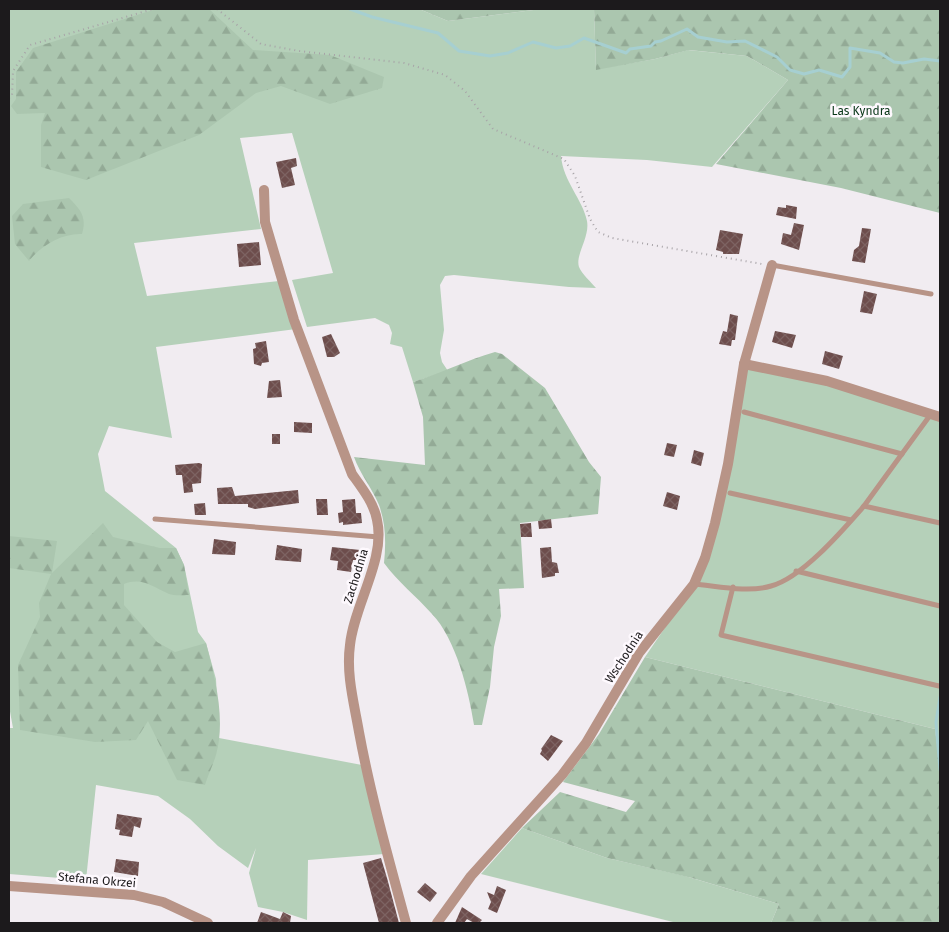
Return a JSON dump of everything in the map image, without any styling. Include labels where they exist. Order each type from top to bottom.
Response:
[{"type":"street","name":"Zachodnia","points":[[264,190],[266,222],[294,320],[349,465],[366,494],[377,519],[379,537],[350,645],[349,680],[367,780],[406,923]]},
{"type":"street","name":"Wschodnia","points":[[437,923],[471,876],[562,775],[586,743],[639,653],[694,584],[705,558],[715,523],[728,464],[744,364],[772,265]]},
{"type":"street","points":[[744,364],[826,382],[936,415]]},
{"type":"street","name":"Stefana Okrzei","points":[[9,886],[134,895],[163,902],[208,923]]},
{"type":"lane","points":[[772,265],[931,294]]},
{"type":"lane","points":[[744,412],[902,454]]},
{"type":"lane","points":[[694,584],[733,587],[771,586],[796,571],[828,547],[864,506],[902,454],[936,415]]},
{"type":"lane","points":[[730,492],[851,520]]},
{"type":"lane","points":[[864,506],[940,523]]},
{"type":"lane","points":[[155,519],[379,537]]},
{"type":"lane","points":[[796,571],[940,606]]},
{"type":"lane","points":[[733,587],[721,635],[939,686]]},
{"type":"path","points":[[9,98],[12,96],[13,71],[30,45],[153,9]]},
{"type":"path","points":[[217,9],[262,44],[299,51],[404,63],[445,75],[465,91],[493,129],[564,160],[575,176],[590,219],[598,232],[730,260],[772,265]]},
{"type":"green space","points":[[9,9],[419,9],[448,21],[541,9],[594,9],[596,69],[655,59],[688,50],[747,56],[788,80],[712,167],[647,160],[561,156],[565,174],[582,206],[587,221],[586,233],[578,262],[579,267],[596,288],[454,275],[445,276],[440,285],[444,330],[440,353],[442,362],[448,371],[413,382],[402,347],[390,344],[392,333],[389,325],[375,318],[307,327],[292,280],[333,273],[292,133],[240,138],[261,229],[134,243],[147,296],[279,281],[296,329],[156,347],[172,438],[109,426],[98,454],[105,491],[176,548],[184,565],[198,632],[206,643],[216,679],[219,738],[362,765],[384,854],[308,860],[307,920],[283,912],[258,907],[249,873],[256,848],[248,868],[218,846],[190,819],[158,796],[96,785],[86,880],[9,874],[9,728],[13,728],[9,706]]},
{"type":"green space","points":[[156,9],[209,9],[253,50],[330,55],[384,77],[382,88],[330,104],[281,86],[256,93],[199,135],[86,180],[41,167],[41,125],[45,113],[17,114],[11,106],[16,99],[16,72],[33,48]]},
{"type":"green space","points":[[419,9],[541,9],[448,21]]},
{"type":"green space","name":"Las Kyndra","points":[[594,9],[940,9],[940,213],[841,188],[716,164],[788,80],[747,56],[689,50],[655,59],[596,70]]},
{"type":"green space","points":[[69,198],[82,214],[84,223],[82,234],[75,234],[53,241],[29,261],[15,244],[12,216],[23,204]]},
{"type":"green space","points":[[495,352],[502,354],[545,388],[589,462],[601,477],[598,514],[520,523],[524,588],[499,589],[501,616],[494,647],[490,687],[482,725],[474,725],[465,682],[455,651],[448,637],[432,614],[384,563],[385,534],[383,519],[379,505],[354,457],[425,465],[423,417],[413,382]]},
{"type":"green space","points":[[748,360],[940,416],[940,772],[935,729],[645,657],[701,575]]},
{"type":"green space","points":[[103,523],[113,537],[160,548],[176,548],[184,565],[189,595],[171,595],[142,582],[131,582],[124,584],[124,605],[157,642],[175,652],[206,643],[218,699],[220,727],[216,755],[205,785],[177,780],[148,721],[136,740],[95,742],[20,730],[18,665],[40,617],[39,603],[51,574],[9,568],[9,536],[57,541],[52,573]]},
{"type":"green space","points":[[645,657],[935,729],[940,768],[940,923],[771,923],[779,904],[692,878],[607,858],[522,828],[560,792],[626,812],[635,801],[563,782],[599,734]]},
{"type":"green space","points":[[522,828],[607,858],[685,876],[779,904],[771,923],[677,923],[481,874]]},
{"type":"building","points":[[296,158],[297,166],[291,168],[295,185],[282,188],[276,162]]},
{"type":"building","points":[[786,205],[797,207],[796,219],[776,215],[778,207],[786,208]]},
{"type":"building","points":[[794,223],[804,225],[799,250],[781,244],[783,233],[791,235]]},
{"type":"building","points":[[862,228],[871,229],[865,263],[852,261],[854,250],[859,246]]},
{"type":"building","points":[[720,230],[743,234],[739,254],[723,254],[723,252],[716,250]]},
{"type":"building","points":[[259,242],[261,265],[239,267],[237,244]]},
{"type":"building","points":[[864,291],[877,294],[872,314],[860,312]]},
{"type":"building","points":[[730,314],[738,316],[735,340],[732,340],[731,346],[719,344],[723,331],[727,332]]},
{"type":"building","points":[[775,331],[796,335],[792,348],[772,342]]},
{"type":"building","points":[[331,334],[340,353],[334,357],[327,357],[322,337]]},
{"type":"building","points":[[266,341],[269,362],[262,363],[261,366],[254,364],[253,349],[256,348],[255,343]]},
{"type":"building","points":[[825,351],[843,356],[839,369],[822,364]]},
{"type":"building","points":[[280,380],[282,397],[267,398],[269,381]]},
{"type":"building","points":[[294,422],[312,423],[312,433],[294,432]]},
{"type":"building","points":[[272,434],[280,434],[280,444],[272,444]]},
{"type":"building","points":[[667,443],[677,445],[674,457],[664,455]]},
{"type":"building","points":[[694,450],[704,453],[701,466],[691,463]]},
{"type":"building","points":[[202,464],[201,483],[192,484],[193,492],[184,493],[182,475],[176,475],[175,465]]},
{"type":"building","points":[[232,487],[235,496],[298,490],[299,503],[255,509],[248,507],[248,504],[218,504],[217,488]]},
{"type":"building","points":[[667,492],[680,496],[677,510],[663,506]]},
{"type":"building","points":[[316,499],[327,499],[328,515],[317,515]]},
{"type":"building","points":[[355,499],[356,513],[361,513],[362,523],[343,525],[343,522],[339,523],[338,513],[343,512],[342,500]]},
{"type":"building","points":[[205,503],[206,515],[195,515],[194,504]]},
{"type":"building","points":[[551,519],[552,528],[539,529],[538,521]]},
{"type":"building","points":[[531,523],[532,537],[521,537],[520,524]]},
{"type":"building","points":[[214,539],[236,542],[235,555],[212,554]]},
{"type":"building","points":[[277,545],[302,549],[301,562],[275,560]]},
{"type":"building","points":[[332,547],[360,550],[359,560],[353,560],[351,572],[337,570],[338,561],[330,560]]},
{"type":"building","points":[[551,547],[552,562],[557,563],[559,573],[555,573],[555,576],[542,578],[540,548]]},
{"type":"building","points":[[551,735],[563,741],[548,761],[540,754],[541,749]]},
{"type":"building","points":[[117,814],[142,818],[140,828],[134,826],[132,837],[119,835],[120,830],[115,829]]},
{"type":"building","points":[[381,858],[399,923],[379,923],[363,863]]},
{"type":"building","points":[[116,859],[139,862],[138,876],[114,872]]},
{"type":"building","points":[[425,883],[437,893],[430,902],[417,892]]},
{"type":"building","points":[[497,886],[506,890],[497,913],[488,909],[491,902],[487,892],[494,895]]},
{"type":"building","points":[[462,907],[482,920],[479,923],[474,923],[467,919],[464,923],[455,923]]},
{"type":"building","points":[[261,912],[280,919],[283,912],[291,916],[290,923],[257,923]]},
{"type":"waterway","points":[[350,9],[372,17],[438,33],[459,51],[490,56],[508,53],[533,42],[556,48],[570,46],[584,38],[626,53],[630,49],[651,46],[655,42],[687,29],[698,37],[727,42],[745,41],[777,57],[790,70],[804,74],[819,70],[842,77],[850,67],[850,48],[880,53],[894,62],[903,63],[924,59],[940,61]]},
{"type":"waterway","points":[[940,697],[936,722],[940,770]]}]
